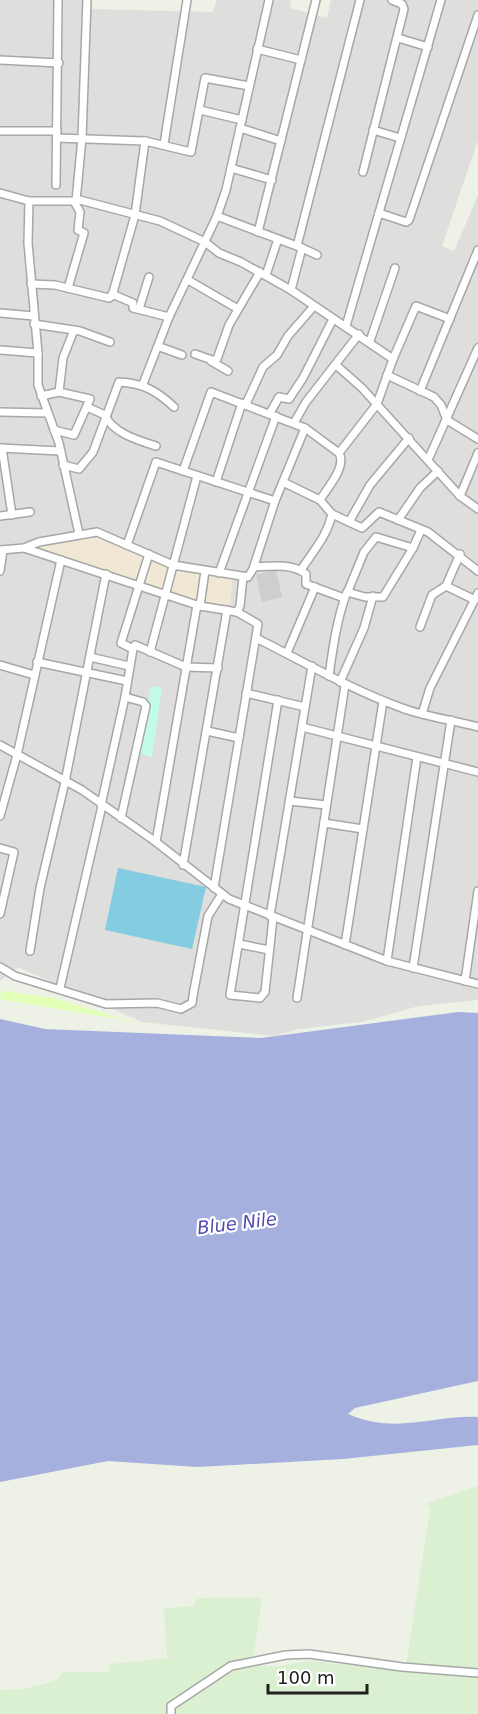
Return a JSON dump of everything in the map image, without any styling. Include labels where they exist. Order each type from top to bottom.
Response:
[{"type":"street","points":[[57,185],[58,0]]},
{"type":"street","points":[[68,288],[84,233],[78,230],[80,212],[76,201],[82,138],[87,0]]},
{"type":"street","points":[[164,144],[187,0]]},
{"type":"street","points":[[143,384],[160,347],[169,317],[217,216],[231,168],[269,0]]},
{"type":"street","points":[[258,232],[316,0]]},
{"type":"street","points":[[291,290],[299,247],[360,0]]},
{"type":"street","points":[[363,172],[405,4],[392,0]]},
{"type":"street","points":[[346,326],[441,0]]},
{"type":"street","points":[[379,213],[406,222],[409,220],[478,15]]},
{"type":"street","points":[[398,38],[428,47]]},
{"type":"street","points":[[257,49],[301,60]]},
{"type":"street","points":[[0,60],[59,63]]},
{"type":"street","points":[[0,131],[145,141],[164,144],[191,153],[206,77],[249,86]]},
{"type":"street","points":[[200,110],[242,120]]},
{"type":"street","points":[[240,128],[281,141]]},
{"type":"street","points":[[373,130],[400,138]]},
{"type":"street","points":[[31,284],[68,288],[109,298],[135,215],[145,141]]},
{"type":"street","points":[[231,168],[272,180]]},
{"type":"street","points":[[0,193],[29,201],[76,201],[160,221],[205,242],[219,253],[263,273],[370,341],[393,359]]},
{"type":"street","points":[[29,201],[31,284],[38,353],[38,385],[54,429],[79,534]]},
{"type":"street","points":[[217,216],[317,255]]},
{"type":"street","points":[[195,354],[212,360],[217,359],[229,326],[263,273],[278,239]]},
{"type":"street","points":[[420,391],[478,250]]},
{"type":"street","points":[[370,341],[395,268]]},
{"type":"street","points":[[139,309],[149,277]]},
{"type":"street","points":[[188,280],[238,309]]},
{"type":"street","points":[[112,294],[134,303],[133,307],[169,317]]},
{"type":"street","points":[[216,482],[244,404],[263,367],[277,355],[288,336],[314,306]]},
{"type":"street","points":[[339,453],[377,404],[416,306],[450,319]]},
{"type":"street","points":[[0,313],[74,330],[110,342]]},
{"type":"street","points":[[219,573],[249,492],[279,397],[289,399],[303,378],[333,319]]},
{"type":"street","points":[[59,392],[63,358],[74,330]]},
{"type":"street","points":[[294,423],[306,402],[359,334]]},
{"type":"street","points":[[160,347],[182,355]]},
{"type":"street","points":[[428,460],[478,348]]},
{"type":"street","points":[[0,350],[38,353]]},
{"type":"street","points":[[212,360],[211,363],[228,371]]},
{"type":"street","points":[[336,365],[377,404],[460,496],[478,509]]},
{"type":"street","points":[[387,375],[439,401],[447,420],[478,439]]},
{"type":"street","points":[[63,465],[79,469],[94,449],[119,382],[143,384],[158,392],[174,407]]},
{"type":"street","points":[[41,396],[59,392],[89,398],[74,435],[54,429]]},
{"type":"street","points":[[183,471],[211,392],[305,428],[339,453],[342,458],[340,466],[320,500]]},
{"type":"street","points":[[87,407],[105,415],[108,421],[126,435],[156,446]]},
{"type":"street","points":[[0,412],[47,413]]},
{"type":"street","points":[[0,571],[2,550],[24,548],[79,534],[97,532],[173,565],[248,577],[254,567],[275,501],[305,428]]},
{"type":"street","points":[[349,522],[370,485],[409,438]]},
{"type":"street","points":[[12,515],[1,448],[60,451]]},
{"type":"street","points":[[460,496],[478,453]]},
{"type":"street","points":[[127,544],[156,462],[275,501]]},
{"type":"street","points":[[398,520],[420,488],[438,471]]},
{"type":"street","points":[[150,651],[197,476]]},
{"type":"street","points":[[283,482],[320,500],[333,514],[362,528],[377,512],[429,532],[460,554],[478,571]]},
{"type":"street","points":[[0,516],[30,512]]},
{"type":"street","points":[[301,570],[314,548],[323,541],[333,514]]},
{"type":"street","points":[[254,567],[278,565],[301,570],[306,574],[306,584],[315,587],[365,597],[383,597],[413,548],[421,530]]},
{"type":"street","points":[[329,675],[336,626],[342,613],[346,594],[364,552],[376,537],[413,548]]},
{"type":"street","points":[[24,548],[198,605],[237,612],[258,624],[214,888]]},
{"type":"street","points":[[133,649],[121,643],[149,554]]},
{"type":"street","points":[[420,627],[432,595],[446,586],[460,554]]},
{"type":"street","points":[[0,816],[17,755],[61,560]]},
{"type":"street","points":[[156,842],[205,571]]},
{"type":"street","points":[[30,951],[40,888],[65,782],[106,574]]},
{"type":"street","points":[[237,612],[240,606],[243,577]]},
{"type":"street","points":[[422,714],[430,688],[476,596],[446,586]]},
{"type":"street","points":[[287,653],[315,587]]},
{"type":"street","points":[[297,998],[343,684],[364,628],[373,596]]},
{"type":"street","points":[[183,865],[227,610]]},
{"type":"street","points":[[256,638],[343,684],[383,701],[422,714],[478,727]]},
{"type":"street","points":[[60,988],[102,805],[133,649],[135,645],[186,666],[218,668]]},
{"type":"street","points":[[90,657],[129,666]]},
{"type":"street","points":[[37,662],[127,681]]},
{"type":"street","points":[[0,665],[34,675]]},
{"type":"street","points":[[278,700],[230,995],[260,998],[265,993],[271,917],[312,666]]},
{"type":"street","points":[[246,693],[305,707]]},
{"type":"street","points":[[121,818],[146,706],[143,702],[125,697]]},
{"type":"street","points":[[345,945],[383,701]]},
{"type":"street","points":[[413,968],[451,720]]},
{"type":"street","points":[[302,727],[478,772]]},
{"type":"street","points":[[207,731],[239,738]]},
{"type":"street","points":[[0,745],[102,805],[156,842],[222,894],[244,906],[387,961],[478,984]]},
{"type":"street","points":[[387,961],[417,757]]},
{"type":"street","points":[[290,801],[326,805]]},
{"type":"street","points":[[324,823],[363,829]]},
{"type":"street","points":[[0,848],[14,852],[0,914]]},
{"type":"street","points":[[465,981],[478,891]]},
{"type":"street","points":[[0,967],[6,973],[106,1004],[148,1003],[181,1009],[192,1003],[208,916],[222,894]]},
{"type":"street","points":[[239,944],[270,950]]},
{"type":"street","points":[[171,1714],[171,1706],[231,1666],[286,1655],[309,1654],[478,1673]]},
{"type":"shaded area","points":[[0,0],[90,0],[90,9],[213,12],[217,0],[291,0],[290,8],[327,18],[331,0],[478,0],[478,140],[442,246],[454,251],[478,195],[478,1000],[419,1006],[362,1022],[298,1029],[275,1036],[142,1022],[18,967],[0,981]]},
{"type":"shaded area","points":[[97,533],[172,566],[233,576],[230,609],[198,605],[40,553],[41,543]]},
{"type":"shaded area","points":[[276,570],[282,597],[262,602],[256,575]]},
{"type":"shaded area","points":[[151,686],[162,688],[152,757],[138,753]]},
{"type":"shaded area","points":[[118,868],[206,887],[192,949],[105,930]]},
{"type":"shaded area","points":[[478,1486],[478,1714],[0,1714],[0,1690],[25,1689],[55,1681],[63,1672],[109,1672],[110,1664],[167,1658],[164,1612],[166,1608],[194,1606],[196,1599],[262,1598],[252,1666],[280,1666],[309,1661],[405,1671],[430,1511],[427,1503]]},
{"type":"sand","points":[[2,991],[54,998],[119,1018],[161,1026],[0,999]]},
{"type":"water","name":"Blue Nile","points":[[458,1012],[478,1013],[478,1381],[355,1408],[348,1414],[365,1420],[398,1424],[478,1417],[478,1445],[343,1459],[197,1467],[108,1461],[0,1482],[0,1019],[45,1029],[261,1038]]}]
